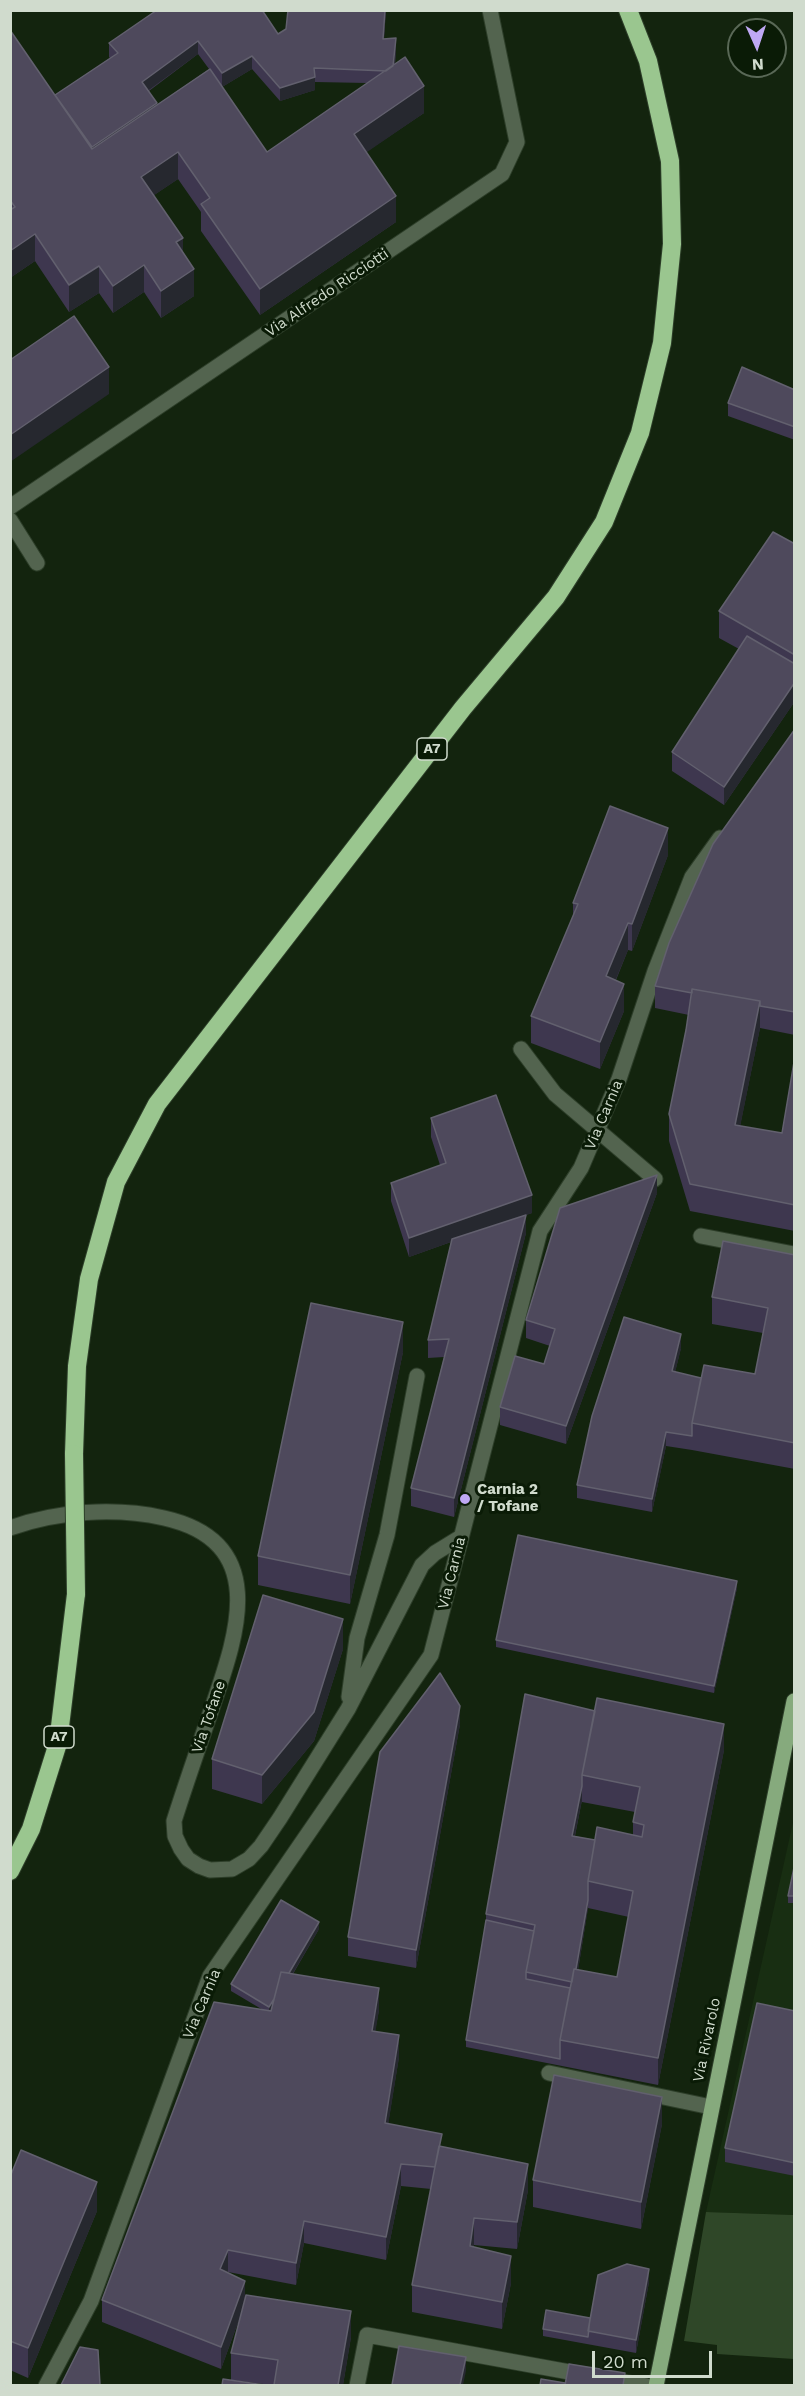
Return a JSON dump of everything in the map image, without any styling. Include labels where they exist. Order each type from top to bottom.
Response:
[{"type":"highway","name":"A7","points":[[10,1871],[31,1829],[58,1743],[76,1594],[74,1454],[77,1366],[89,1279],[116,1182],[157,1104],[463,708],[556,597],[604,522],[640,433],[662,343],[672,244],[670,161],[648,61],[628,10]]},
{"type":"main road","name":"Via Rivarolo","points":[[656,2385],[795,1701]]},
{"type":"street","name":"Via Alfredo Ricciotti","points":[[10,507],[502,174],[518,142],[490,10]]},
{"type":"street","points":[[10,520],[37,562]]},
{"type":"street","name":"Via Carnia","points":[[45,2385],[91,2301],[210,1976],[431,1655],[540,1231],[581,1168],[619,1079],[655,971],[692,878],[726,829]]},
{"type":"street","points":[[521,1049],[555,1094],[655,1179]]},
{"type":"street","points":[[701,1236],[795,1254]]},
{"type":"street","name":"Via Tofane","points":[[348,1709],[357,1638],[387,1535],[417,1376]]},
{"type":"street","name":"Via Tofane","points":[[10,1528],[62,1514],[131,1513],[156,1516],[195,1527],[220,1549],[231,1563],[239,1599],[232,1649],[174,1821],[176,1836],[188,1859],[210,1870],[232,1869],[241,1865],[255,1852],[280,1818],[348,1709],[422,1565],[435,1553],[461,1538]]},
{"type":"street","points":[[549,2073],[711,2107]]},
{"type":"street","points":[[357,2385],[367,2335],[646,2385]]},
{"type":"shaded area","points":[[794,1818],[794,2215],[706,2212],[763,1957]]},
{"type":"shaded area","points":[[706,2212],[794,2215],[794,2359],[717,2354],[717,2345],[684,2341]]},
{"type":"building","points":[[157,10],[262,10],[278,34],[286,29],[288,10],[385,10],[383,39],[396,38],[393,66],[386,71],[314,68],[315,77],[280,88],[252,56],[222,73],[198,41],[142,82],[157,103],[92,147],[55,95],[118,53],[109,43]]},
{"type":"building","points":[[10,30],[92,149],[210,69],[267,152],[405,57],[424,86],[354,134],[396,196],[260,289],[201,204],[210,198],[178,152],[141,177],[183,238],[176,242],[194,269],[161,291],[144,265],[113,286],[99,266],[69,285],[35,234],[10,251],[10,210],[15,207],[10,200]]},
{"type":"building","points":[[74,316],[109,367],[10,435],[10,360]]},
{"type":"building","points":[[742,367],[795,390],[795,427],[728,403]]},
{"type":"building","points":[[773,532],[795,544],[795,655],[719,611]]},
{"type":"building","points":[[747,636],[795,664],[795,682],[724,787],[672,752]]},
{"type":"building","points":[[795,729],[795,1012],[760,1006],[760,1001],[692,989],[692,993],[655,986],[669,943],[713,844]]},
{"type":"building","points":[[610,806],[668,828],[632,924],[628,923],[606,976],[624,984],[600,1042],[531,1016],[578,904],[573,903]]},
{"type":"building","points":[[692,989],[760,1001],[735,1125],[782,1133],[795,1056],[795,1205],[690,1184],[669,1114]]},
{"type":"building","points":[[496,1095],[532,1195],[409,1238],[391,1183],[446,1163],[431,1118]]},
{"type":"building","points":[[657,1175],[566,1426],[500,1407],[515,1356],[544,1364],[555,1329],[526,1320],[560,1208]]},
{"type":"building","points":[[526,1215],[454,1498],[411,1488],[449,1339],[428,1340],[452,1239]]},
{"type":"building","points":[[723,1241],[795,1255],[795,1443],[692,1423],[704,1365],[755,1374],[768,1308],[712,1297]]},
{"type":"building","points":[[311,1303],[403,1322],[350,1575],[258,1556]]},
{"type":"building","points":[[624,1317],[681,1334],[672,1371],[701,1378],[692,1423],[692,1436],[666,1432],[652,1499],[577,1485],[592,1416]]},
{"type":"building","points":[[518,1535],[737,1581],[714,1686],[496,1640]]},
{"type":"building","points":[[263,1595],[343,1619],[314,1712],[262,1775],[212,1759]]},
{"type":"building","points":[[440,1673],[460,1706],[416,1950],[348,1937],[380,1752]]},
{"type":"building","points":[[525,1694],[595,1711],[572,1836],[595,1840],[588,1881],[588,1900],[572,1982],[526,1972],[535,1925],[486,1914]]},
{"type":"building","points":[[597,1698],[724,1724],[658,2058],[560,2040],[574,1969],[617,1977],[633,1891],[588,1881],[597,1827],[642,1837],[644,1825],[633,1822],[640,1787],[582,1775]]},
{"type":"building","points":[[795,1863],[795,1896],[788,1896]]},
{"type":"building","points":[[281,1900],[319,1922],[289,1973],[281,1972],[274,1999],[269,2007],[231,1984]]},
{"type":"building","points":[[486,1920],[534,1931],[526,1979],[570,1988],[560,2040],[560,2059],[466,2040]]},
{"type":"building","points":[[281,1972],[379,1988],[372,2031],[399,2035],[385,2123],[442,2134],[435,2167],[401,2164],[386,2237],[304,2221],[296,2263],[228,2250],[220,2269],[245,2281],[221,2347],[102,2300],[214,2002],[271,2011]]},
{"type":"building","points":[[757,2003],[795,2011],[795,2163],[725,2148]]},
{"type":"building","points":[[554,2075],[662,2097],[641,2202],[533,2180]]},
{"type":"building","points":[[439,2146],[528,2164],[517,2222],[474,2218],[470,2246],[511,2256],[502,2302],[412,2285]]},
{"type":"building","points":[[21,2150],[97,2182],[28,2348],[10,2341],[10,2177]]},
{"type":"building","points":[[627,2264],[649,2269],[636,2340],[588,2331],[598,2275]]},
{"type":"building","points":[[246,2295],[351,2311],[338,2385],[274,2385],[278,2360],[231,2353]]},
{"type":"building","points":[[546,2310],[590,2318],[588,2337],[543,2329]]},
{"type":"building","points":[[399,2346],[466,2357],[460,2385],[392,2385]]},
{"type":"building","points":[[80,2347],[98,2350],[100,2385],[61,2385]]},
{"type":"building","points":[[569,2364],[625,2373],[623,2385],[565,2385]]},
{"type":"building","points":[[223,2379],[264,2385],[222,2385]]},
{"type":"building","points":[[541,2379],[565,2383],[565,2385],[540,2385]]},
{"type":"place","name":"Carnia 2 / Tofane","points":[[465,1499]]}]
